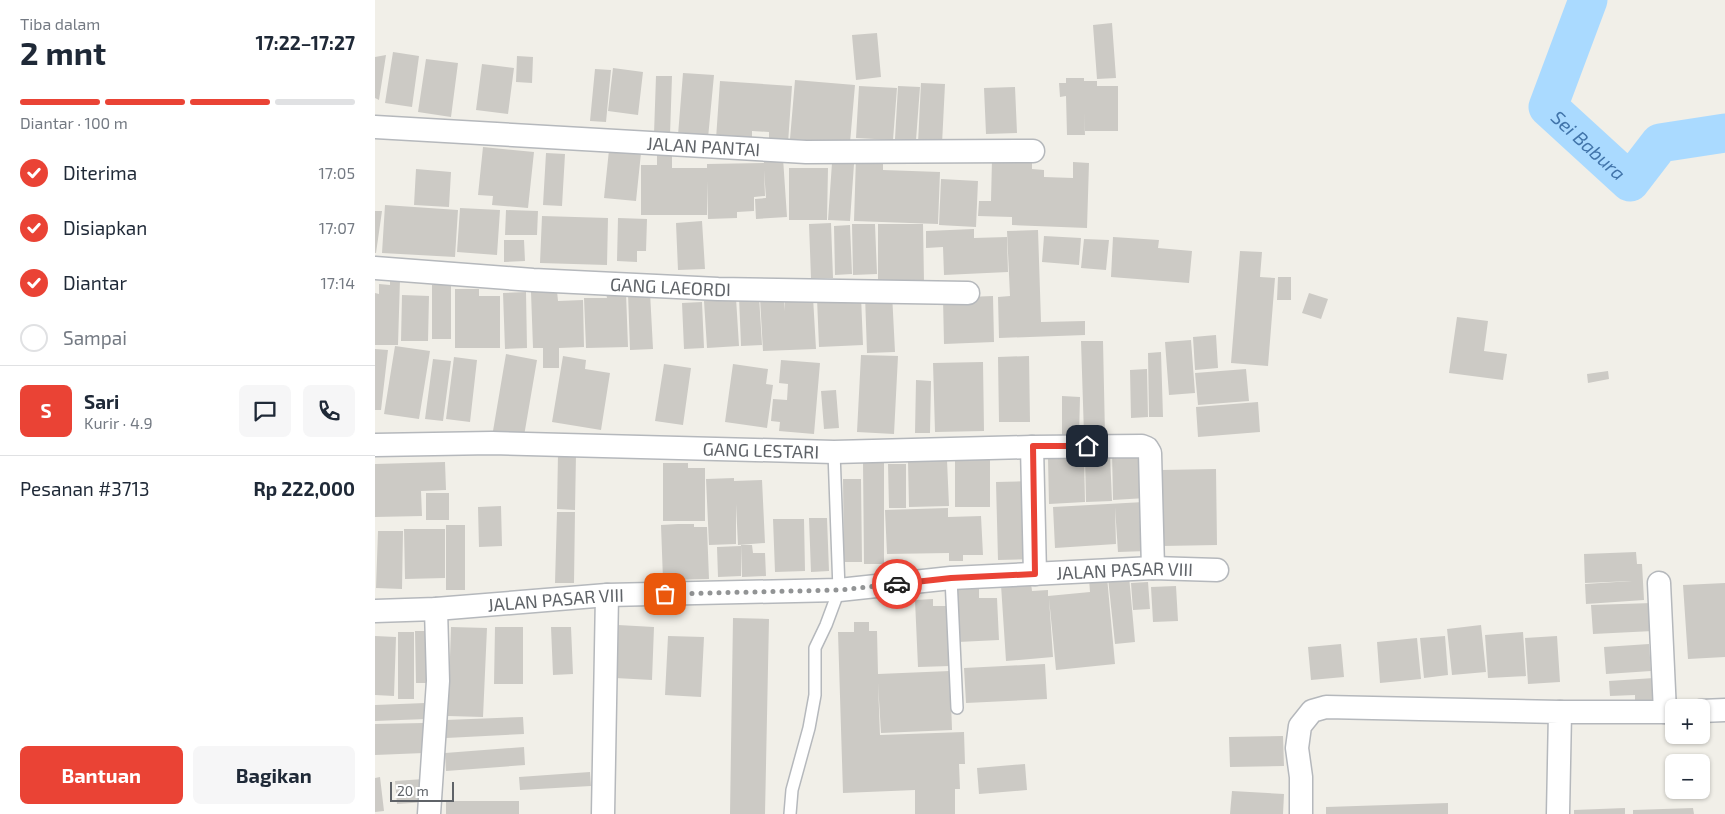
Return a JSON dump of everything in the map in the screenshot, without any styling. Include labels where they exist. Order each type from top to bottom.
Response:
[{"type":"street","name":"JALAN PANTAI","points":[[375,127],[806,152],[1033,151]]},
{"type":"street","name":"GANG LAEORDI","points":[[375,268],[533,280],[718,290],[968,293]]},
{"type":"street","name":"GANG LESTARI","points":[[375,445],[492,443],[834,452],[1033,446],[1142,446],[1147,448],[1150,453],[1153,568]]},
{"type":"street","points":[[1033,446],[1035,574]]},
{"type":"street","name":"JALAN PASAR VIII","points":[[375,611],[437,609],[607,595],[839,590],[951,578],[1153,568],[1217,570]]},
{"type":"street","points":[[1659,583],[1668,699]]},
{"type":"street","points":[[603,814],[607,595]]},
{"type":"street","points":[[429,814],[437,681],[437,609]]},
{"type":"street","points":[[1301,814],[1301,777],[1297,748],[1300,726],[1312,711],[1326,707],[1560,712],[1665,712]]},
{"type":"street","points":[[1710,711],[1725,710]]},
{"type":"street","points":[[1558,814],[1560,712]]},
{"type":"lane","points":[[790,814],[792,790],[809,728],[815,695],[815,648],[839,590],[834,452]]},
{"type":"lane","points":[[951,578],[957,708]]},
{"type":"building","points":[[1112,23],[1116,78],[1097,79],[1093,25]]},
{"type":"building","points":[[877,33],[881,77],[856,80],[852,35]]},
{"type":"building","points":[[393,52],[419,56],[412,107],[385,103]]},
{"type":"building","points":[[386,55],[379,100],[375,98],[375,57]]},
{"type":"building","points":[[517,56],[533,57],[532,83],[516,82]]},
{"type":"building","points":[[426,59],[458,63],[451,117],[418,112]]},
{"type":"building","points":[[482,64],[514,68],[508,114],[476,110]]},
{"type":"building","points":[[613,68],[643,72],[638,115],[608,111]]},
{"type":"building","points":[[595,69],[611,70],[606,122],[590,121]]},
{"type":"building","points":[[683,73],[714,75],[708,138],[678,135]]},
{"type":"building","points":[[656,76],[672,76],[670,135],[654,134]]},
{"type":"building","points":[[1066,78],[1084,78],[1084,81],[1097,81],[1097,86],[1118,86],[1118,131],[1085,131],[1084,112],[1085,135],[1067,135],[1066,96],[1060,97],[1059,83],[1066,83]]},
{"type":"building","points":[[795,80],[855,85],[850,143],[790,139]]},
{"type":"building","points":[[720,81],[792,86],[788,143],[769,142],[769,132],[752,131],[752,141],[716,139]]},
{"type":"building","points":[[921,83],[945,84],[942,144],[918,143]]},
{"type":"building","points":[[859,86],[897,88],[893,140],[856,138]]},
{"type":"building","points":[[898,86],[920,87],[916,140],[895,139]]},
{"type":"building","points":[[1015,87],[1017,133],[986,134],[984,88]]},
{"type":"building","points":[[483,147],[534,152],[528,208],[492,205],[493,196],[478,195]]},
{"type":"building","points":[[609,150],[641,153],[636,201],[604,198]]},
{"type":"building","points":[[546,153],[565,154],[562,206],[543,205]]},
{"type":"building","points":[[657,154],[672,154],[672,168],[707,168],[707,164],[764,163],[764,159],[783,158],[787,217],[756,219],[755,199],[766,198],[764,170],[765,196],[754,197],[754,211],[737,212],[737,218],[708,219],[707,181],[707,215],[641,215],[641,165],[657,165]]},
{"type":"building","points":[[856,157],[883,158],[883,170],[940,172],[938,224],[854,221]]},
{"type":"building","points":[[992,159],[1032,161],[1032,169],[1044,170],[1044,177],[1073,178],[1073,162],[1089,163],[1087,228],[1012,225],[1012,217],[978,216],[979,201],[991,201]]},
{"type":"building","points":[[832,163],[854,164],[850,221],[828,220]]},
{"type":"building","points":[[789,168],[828,168],[827,220],[789,220]]},
{"type":"building","points":[[416,169],[451,172],[449,207],[414,205]]},
{"type":"building","points":[[941,179],[978,181],[976,227],[939,225]]},
{"type":"building","points":[[385,205],[458,210],[455,257],[382,253]]},
{"type":"building","points":[[460,208],[500,210],[497,255],[457,252]]},
{"type":"building","points":[[506,210],[538,211],[537,235],[505,235]]},
{"type":"building","points":[[375,211],[382,211],[376,253],[375,253]]},
{"type":"building","points":[[542,216],[608,218],[607,265],[540,263]]},
{"type":"building","points":[[618,218],[647,219],[646,251],[637,251],[637,262],[617,261]]},
{"type":"building","points":[[702,221],[705,269],[678,270],[676,223]]},
{"type":"building","points":[[831,223],[833,278],[811,278],[809,224]]},
{"type":"building","points":[[852,224],[875,224],[877,274],[853,275]]},
{"type":"building","points":[[878,224],[923,224],[924,282],[878,283]]},
{"type":"building","points":[[850,225],[852,274],[835,275],[834,226]]},
{"type":"building","points":[[974,229],[974,238],[1007,237],[1008,272],[944,275],[943,247],[926,248],[926,231]]},
{"type":"building","points":[[1038,230],[1041,322],[1085,321],[1085,335],[999,338],[998,297],[1010,296],[1007,231]]},
{"type":"building","points":[[1044,236],[1081,238],[1079,265],[1042,262]]},
{"type":"building","points":[[1113,237],[1159,240],[1158,248],[1192,251],[1189,283],[1111,277]]},
{"type":"building","points":[[1084,239],[1109,240],[1106,270],[1081,268]]},
{"type":"building","points":[[504,240],[524,240],[525,261],[504,262]]},
{"type":"building","points":[[1240,251],[1262,252],[1260,277],[1275,278],[1268,366],[1231,363]]},
{"type":"building","points":[[1278,277],[1291,277],[1291,300],[1277,300]]},
{"type":"building","points":[[390,278],[400,279],[398,345],[375,345],[375,293],[379,294],[379,284],[390,285]]},
{"type":"building","points":[[432,285],[451,285],[451,339],[432,339]]},
{"type":"building","points":[[455,289],[479,289],[479,296],[500,296],[500,348],[455,348]]},
{"type":"building","points":[[557,291],[558,301],[583,300],[584,347],[559,348],[559,368],[543,368],[543,348],[533,348],[531,292]]},
{"type":"building","points":[[526,292],[527,348],[505,349],[503,293]]},
{"type":"building","points":[[650,292],[653,349],[630,350],[628,293]]},
{"type":"building","points":[[606,293],[626,293],[628,347],[586,348],[584,298],[607,298]]},
{"type":"building","points":[[892,293],[895,352],[867,353],[865,295]]},
{"type":"building","points":[[1309,293],[1328,299],[1321,319],[1302,313]]},
{"type":"building","points":[[402,295],[429,296],[428,341],[401,341]]},
{"type":"building","points":[[759,296],[762,345],[741,346],[739,297]]},
{"type":"building","points":[[861,296],[863,345],[819,347],[817,298]]},
{"type":"building","points":[[993,296],[994,342],[944,344],[943,298]]},
{"type":"building","points":[[784,297],[785,311],[785,298],[813,297],[816,349],[763,351],[760,298]]},
{"type":"building","points":[[736,298],[739,346],[707,348],[704,301]]},
{"type":"building","points":[[702,302],[704,348],[684,349],[682,303]]},
{"type":"building","points":[[1457,317],[1488,321],[1484,351],[1507,354],[1503,380],[1449,373]]},
{"type":"building","points":[[1216,335],[1218,368],[1195,370],[1193,337]]},
{"type":"building","points":[[1191,340],[1195,393],[1169,395],[1165,342]]},
{"type":"building","points":[[1081,341],[1103,341],[1105,435],[1084,435]]},
{"type":"building","points":[[395,346],[430,351],[419,419],[384,414]]},
{"type":"building","points":[[375,349],[388,350],[381,410],[375,410]]},
{"type":"building","points":[[1161,352],[1163,417],[1149,417],[1148,353]]},
{"type":"building","points":[[506,354],[537,360],[524,436],[493,431]]},
{"type":"building","points":[[861,355],[898,356],[894,434],[857,432]]},
{"type":"building","points":[[563,356],[586,360],[585,369],[610,373],[601,430],[552,422]]},
{"type":"building","points":[[1029,356],[1030,422],[999,422],[998,357]]},
{"type":"building","points":[[454,357],[477,360],[470,422],[446,419]]},
{"type":"building","points":[[433,359],[451,361],[443,421],[425,419]]},
{"type":"building","points":[[781,360],[820,363],[814,434],[779,431],[780,422],[771,421],[773,399],[787,400],[788,384],[779,383]]},
{"type":"building","points":[[983,362],[984,431],[935,432],[933,363]]},
{"type":"building","points":[[664,364],[691,368],[683,425],[655,421]]},
{"type":"building","points":[[733,364],[768,369],[766,384],[773,385],[767,428],[725,422]]},
{"type":"building","points":[[1147,369],[1148,417],[1131,418],[1130,370]]},
{"type":"building","points":[[1246,369],[1249,401],[1198,405],[1195,373]]},
{"type":"building","points":[[1608,371],[1609,379],[1588,383],[1587,374]]},
{"type":"building","points":[[916,380],[931,381],[930,433],[915,433]]},
{"type":"building","points":[[836,390],[839,428],[824,429],[821,391]]},
{"type":"building","points":[[1062,396],[1080,397],[1079,437],[1062,437]]},
{"type":"building","points":[[1258,402],[1260,432],[1198,437],[1196,407]]},
{"type":"building","points":[[1126,450],[1126,458],[1145,458],[1146,498],[1113,500],[1112,451]]},
{"type":"building","points":[[558,454],[576,454],[575,510],[557,509]]},
{"type":"building","points":[[1110,455],[1112,501],[1086,502],[1085,456]]},
{"type":"building","points":[[1084,458],[1085,502],[1049,504],[1048,459]]},
{"type":"building","points":[[955,459],[990,459],[990,507],[955,507]]},
{"type":"building","points":[[947,460],[949,506],[909,507],[908,461]]},
{"type":"building","points":[[445,462],[446,490],[421,491],[422,516],[375,517],[375,464]]},
{"type":"building","points":[[863,462],[884,462],[884,564],[864,564]]},
{"type":"building","points":[[663,463],[688,463],[688,468],[705,468],[705,521],[663,521]]},
{"type":"building","points":[[888,464],[906,464],[906,508],[889,508]]},
{"type":"building","points":[[1216,469],[1217,545],[1162,546],[1161,470]]},
{"type":"building","points":[[734,478],[734,481],[762,480],[765,543],[738,545],[736,504],[736,544],[709,545],[706,479]]},
{"type":"building","points":[[843,479],[861,479],[862,562],[844,562]]},
{"type":"building","points":[[1032,481],[1034,559],[998,560],[996,482]]},
{"type":"building","points":[[426,493],[449,493],[449,520],[426,520]]},
{"type":"building","points":[[1144,502],[1147,551],[1118,552],[1115,507],[1116,544],[1055,548],[1053,507]]},
{"type":"building","points":[[501,506],[502,546],[479,547],[478,507]]},
{"type":"building","points":[[948,508],[948,517],[981,516],[983,555],[963,555],[963,561],[949,561],[949,553],[887,554],[885,510]]},
{"type":"building","points":[[557,512],[575,512],[574,583],[555,583]]},
{"type":"building","points":[[809,518],[827,518],[829,571],[811,572]]},
{"type":"building","points":[[773,519],[804,519],[805,571],[775,572]]},
{"type":"building","points":[[694,524],[694,527],[707,527],[709,579],[663,580],[661,525]]},
{"type":"building","points":[[446,525],[465,525],[465,590],[446,590]]},
{"type":"building","points":[[404,529],[445,529],[445,578],[405,579]]},
{"type":"building","points":[[378,531],[403,531],[402,589],[376,588]]},
{"type":"building","points":[[741,545],[752,545],[753,553],[765,553],[766,576],[742,577]]},
{"type":"building","points":[[741,546],[741,576],[718,577],[717,547]]},
{"type":"building","points":[[1636,552],[1637,564],[1642,564],[1644,600],[1586,604],[1585,584],[1632,581],[1585,583],[1584,554]]},
{"type":"building","points":[[1129,576],[1135,642],[1115,644],[1108,578]]},
{"type":"building","points":[[1107,577],[1115,664],[1056,670],[1049,598],[1053,657],[1006,661],[1001,585],[1031,583],[1032,591],[1048,590],[1048,596],[1090,592],[1089,579]]},
{"type":"building","points":[[1148,582],[1150,609],[1133,610],[1131,583]]},
{"type":"building","points":[[1725,583],[1725,657],[1688,659],[1683,585]]},
{"type":"building","points":[[979,586],[979,598],[997,598],[999,640],[958,642],[957,587]]},
{"type":"building","points":[[1176,586],[1178,621],[1153,622],[1151,587]]},
{"type":"building","points":[[933,599],[933,606],[948,606],[950,666],[918,667],[915,600]]},
{"type":"building","points":[[1652,603],[1653,631],[1593,634],[1591,605]]},
{"type":"building","points":[[733,618],[769,619],[765,814],[730,814]]},
{"type":"building","points":[[854,622],[869,622],[869,631],[877,631],[878,674],[950,671],[952,730],[881,733],[878,683],[880,735],[964,732],[965,764],[959,764],[960,789],[955,789],[955,814],[915,814],[915,790],[843,793],[838,632],[854,632]]},
{"type":"building","points":[[618,625],[654,627],[652,680],[615,678]]},
{"type":"building","points":[[1481,625],[1486,672],[1452,675],[1447,629]]},
{"type":"building","points":[[451,627],[487,628],[483,717],[448,716]]},
{"type":"building","points":[[495,627],[523,627],[523,684],[494,684]]},
{"type":"building","points":[[551,627],[571,627],[573,674],[553,675]]},
{"type":"building","points":[[415,631],[432,631],[433,683],[416,683]]},
{"type":"building","points":[[398,632],[414,632],[414,699],[398,699]]},
{"type":"building","points":[[1523,632],[1526,676],[1488,678],[1485,635]]},
{"type":"building","points":[[375,636],[396,637],[394,696],[375,695]]},
{"type":"building","points":[[668,636],[704,637],[701,697],[665,695]]},
{"type":"building","points":[[1445,636],[1448,675],[1424,678],[1420,638]]},
{"type":"building","points":[[1557,636],[1560,682],[1528,684],[1525,638]]},
{"type":"building","points":[[1417,638],[1421,679],[1380,683],[1377,642]]},
{"type":"building","points":[[1341,644],[1344,677],[1311,680],[1308,647]]},
{"type":"building","points":[[1649,644],[1651,671],[1606,674],[1604,647]]},
{"type":"building","points":[[1045,664],[1047,699],[966,703],[964,668]]},
{"type":"building","points":[[1654,678],[1655,700],[1635,701],[1635,695],[1610,696],[1609,681]]},
{"type":"building","points":[[425,703],[426,719],[375,721],[375,705]]},
{"type":"building","points":[[523,717],[524,734],[446,738],[445,720]]},
{"type":"building","points":[[423,723],[424,753],[375,755],[375,724]]},
{"type":"building","points":[[1283,736],[1284,766],[1230,767],[1229,737]]},
{"type":"building","points":[[524,747],[525,765],[446,771],[445,753]]},
{"type":"building","points":[[1025,764],[1027,790],[979,794],[977,768]]},
{"type":"building","points":[[590,772],[591,786],[520,790],[519,777]]},
{"type":"building","points":[[380,777],[384,811],[375,812],[375,778]]},
{"type":"building","points":[[424,779],[426,802],[397,804],[395,781]]},
{"type":"building","points":[[1232,791],[1284,794],[1283,814],[1230,814]]},
{"type":"building","points":[[446,801],[519,801],[519,814],[446,814]]},
{"type":"building","points":[[1448,803],[1448,814],[1326,814],[1326,807]]},
{"type":"building","points":[[1625,808],[1625,814],[1574,814],[1574,810]]},
{"type":"building","points":[[1693,808],[1694,814],[1633,814],[1633,810]]},
{"type":"waterway","name":"Sei Babura","points":[[1588,0],[1548,107],[1630,182],[1660,143],[1725,133]]},
{"type":"way so far","points":[[665,594],[839,590],[897,584]]},
{"type":"route","points":[[897,584],[951,578],[1035,574],[1033,446],[1087,446]]}]
